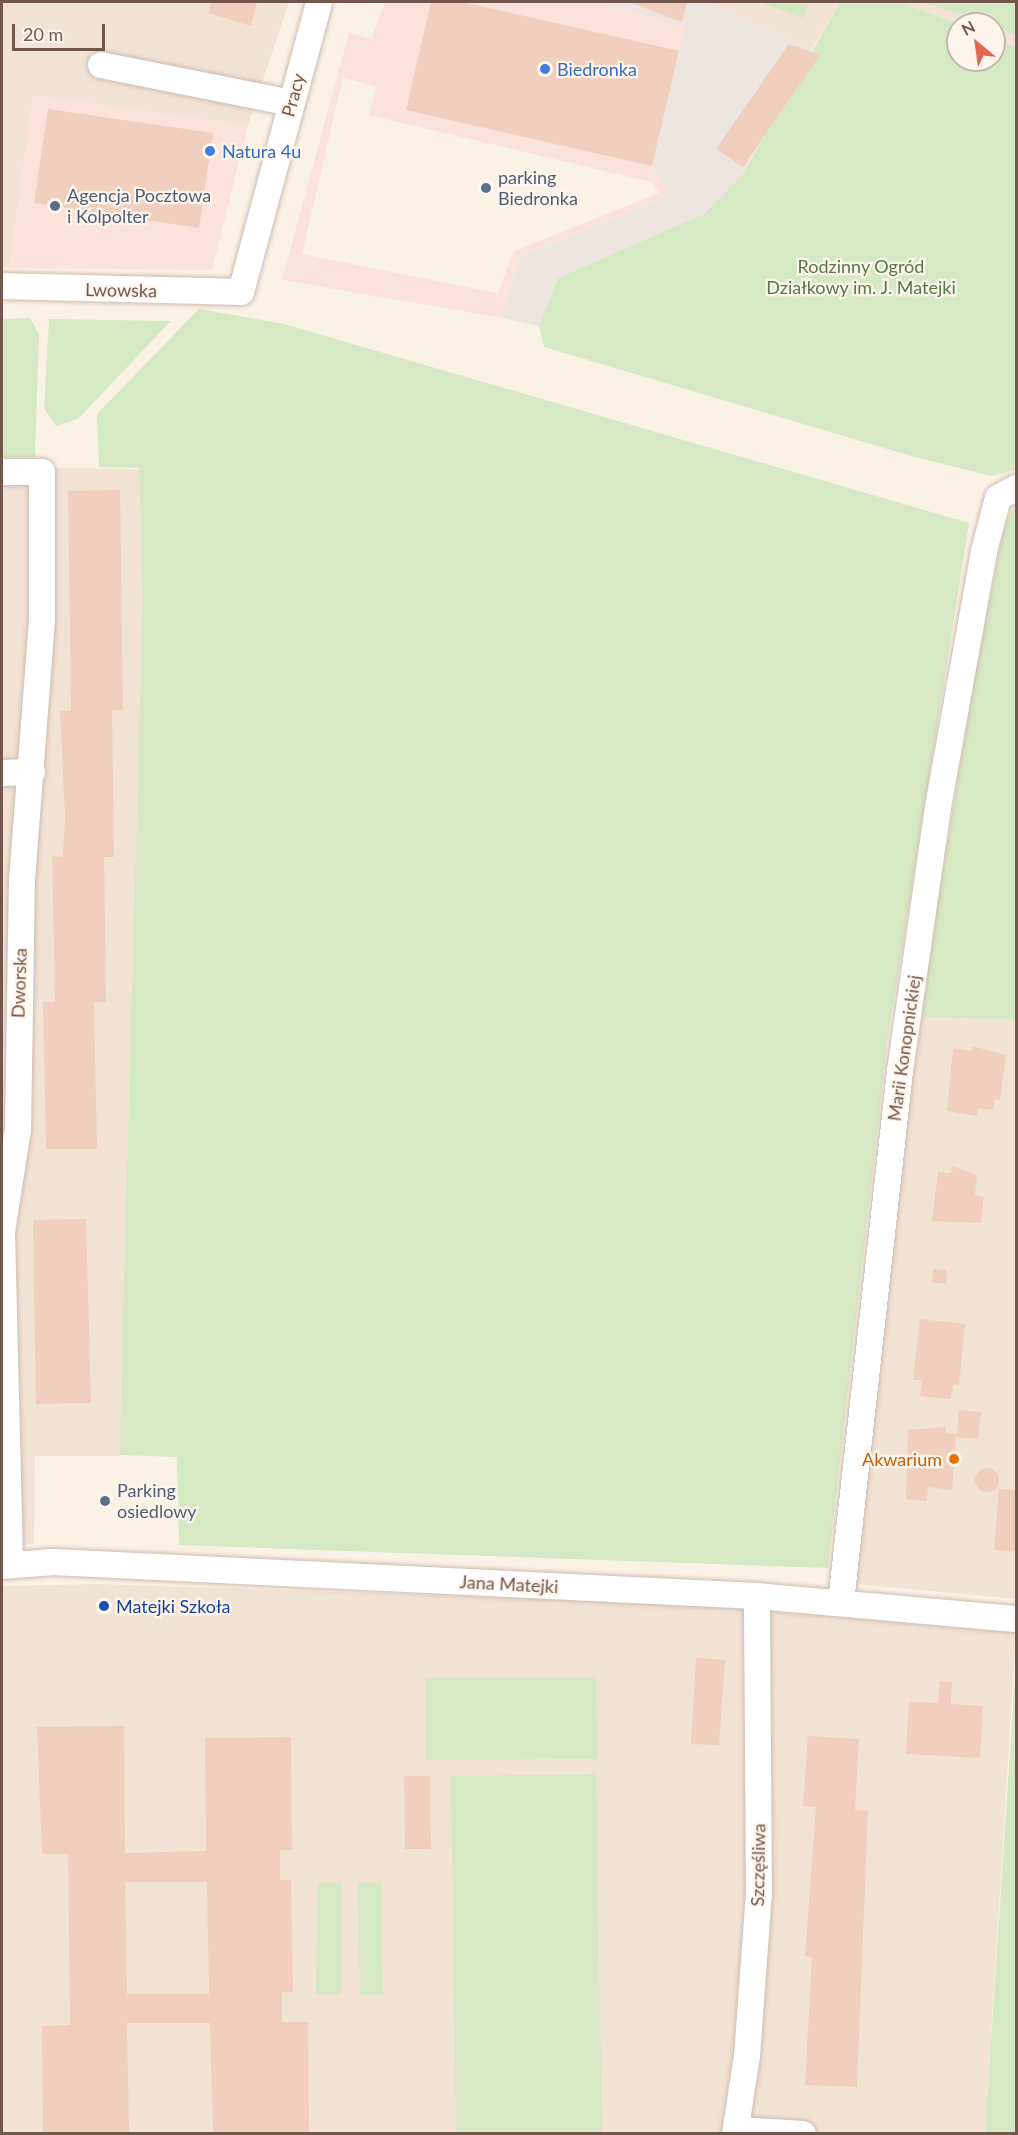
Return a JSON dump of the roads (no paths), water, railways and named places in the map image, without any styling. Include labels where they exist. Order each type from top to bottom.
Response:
[{"type":"street","name":"Pracy","points":[[241,292],[319,2]]},
{"type":"street","points":[[101,65],[291,103]]},
{"type":"street","name":"Lwowska","points":[[2,286],[241,292]]},
{"type":"street","name":"Dworska","points":[[2,472],[42,472],[42,620],[8,1069],[18,1130],[2,1232],[6,1565]]},
{"type":"street","name":"Marii Konopnickiej","points":[[841,1602],[900,1071],[938,807],[1007,493]]},
{"type":"street","points":[[2,773],[32,772]]},
{"type":"street","name":"Jana Matejki","points":[[6,1565],[53,1562],[757,1596],[1017,1619]]},
{"type":"street","name":"Szczęśliwa","points":[[736,2132],[759,1894],[757,1596]]},
{"type":"street","points":[[736,2132],[803,2133]]},
{"type":"place","name":"Biedronka","points":[[545,69]]},
{"type":"place","name":"Natura 4u","points":[[210,151]]},
{"type":"place","name":"parking Biedronka","points":[[486,188]]},
{"type":"place","name":"Agencja Pocztowa i Kolpolter","points":[[55,206]]},
{"type":"place","name":"Akwarium","points":[[954,1459]]},
{"type":"place","name":"Parking osiedlowy","points":[[105,1501]]},
{"type":"place","name":"Matejki Szkoła","points":[[104,1606]]},
{"type":"park label","name":"Rodzinny Ogród Działkowy im. J. Matejki","points":[[861,277]]}]
